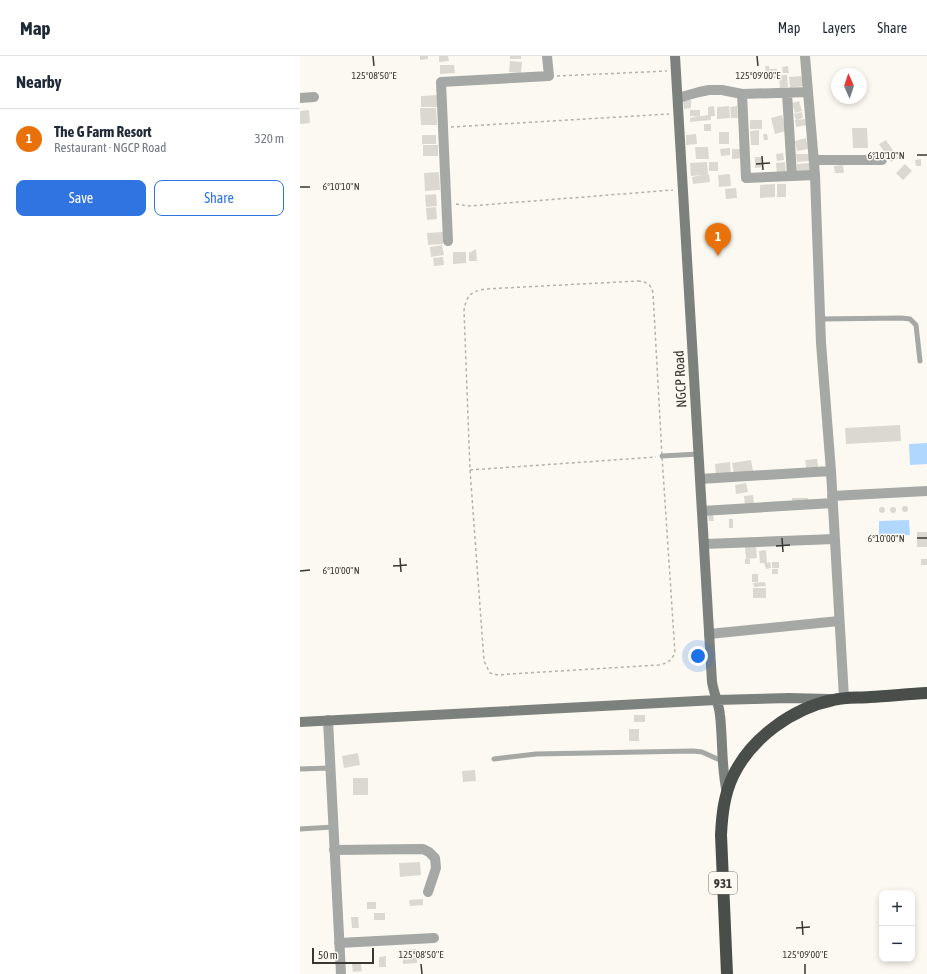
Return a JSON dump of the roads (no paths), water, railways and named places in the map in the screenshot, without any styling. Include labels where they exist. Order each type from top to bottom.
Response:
[{"type":"highway","name":"931","points":[[727,974],[721,835],[722,814],[733,776],[743,760],[757,742],[770,730],[794,714],[810,707],[839,699],[927,693]]},
{"type":"main road","name":"NGCP Road","points":[[675,56],[712,682],[721,717],[722,761],[727,793]]},
{"type":"main road","points":[[300,722],[716,700],[789,698],[839,699]]},
{"type":"street","points":[[448,241],[441,82],[549,76],[547,56]]},
{"type":"street","points":[[805,56],[815,175],[820,319],[835,539],[839,621],[839,699]]},
{"type":"street","points":[[678,98],[709,90],[722,90],[742,94],[808,92]]},
{"type":"street","points":[[787,93],[792,176]]},
{"type":"street","points":[[742,94],[746,178],[815,175]]},
{"type":"street","points":[[300,98],[314,97]]},
{"type":"street","points":[[814,160],[882,160]]},
{"type":"street","points":[[700,479],[831,471]]},
{"type":"street","points":[[702,511],[927,491]]},
{"type":"street","points":[[704,544],[835,539]]},
{"type":"street","points":[[709,634],[839,621]]},
{"type":"street","points":[[328,720],[341,974]]},
{"type":"street","points":[[334,850],[423,849],[435,858],[436,868],[428,892]]},
{"type":"street","points":[[339,943],[434,938]]},
{"type":"lane","points":[[820,319],[910,319],[916,325],[920,361]]},
{"type":"lane","points":[[662,456],[699,454]]},
{"type":"lane","points":[[494,759],[536,754],[693,751],[702,752],[722,761]]},
{"type":"lane","points":[[300,769],[330,768]]},
{"type":"lane","points":[[300,828],[333,827]]},
{"type":"water","points":[[927,443],[927,464],[910,465],[909,444]]},
{"type":"water","points":[[909,520],[910,535],[879,537],[879,521]]},
{"type":"place","name":"The G Farm Resort","points":[[718,256]]}]
